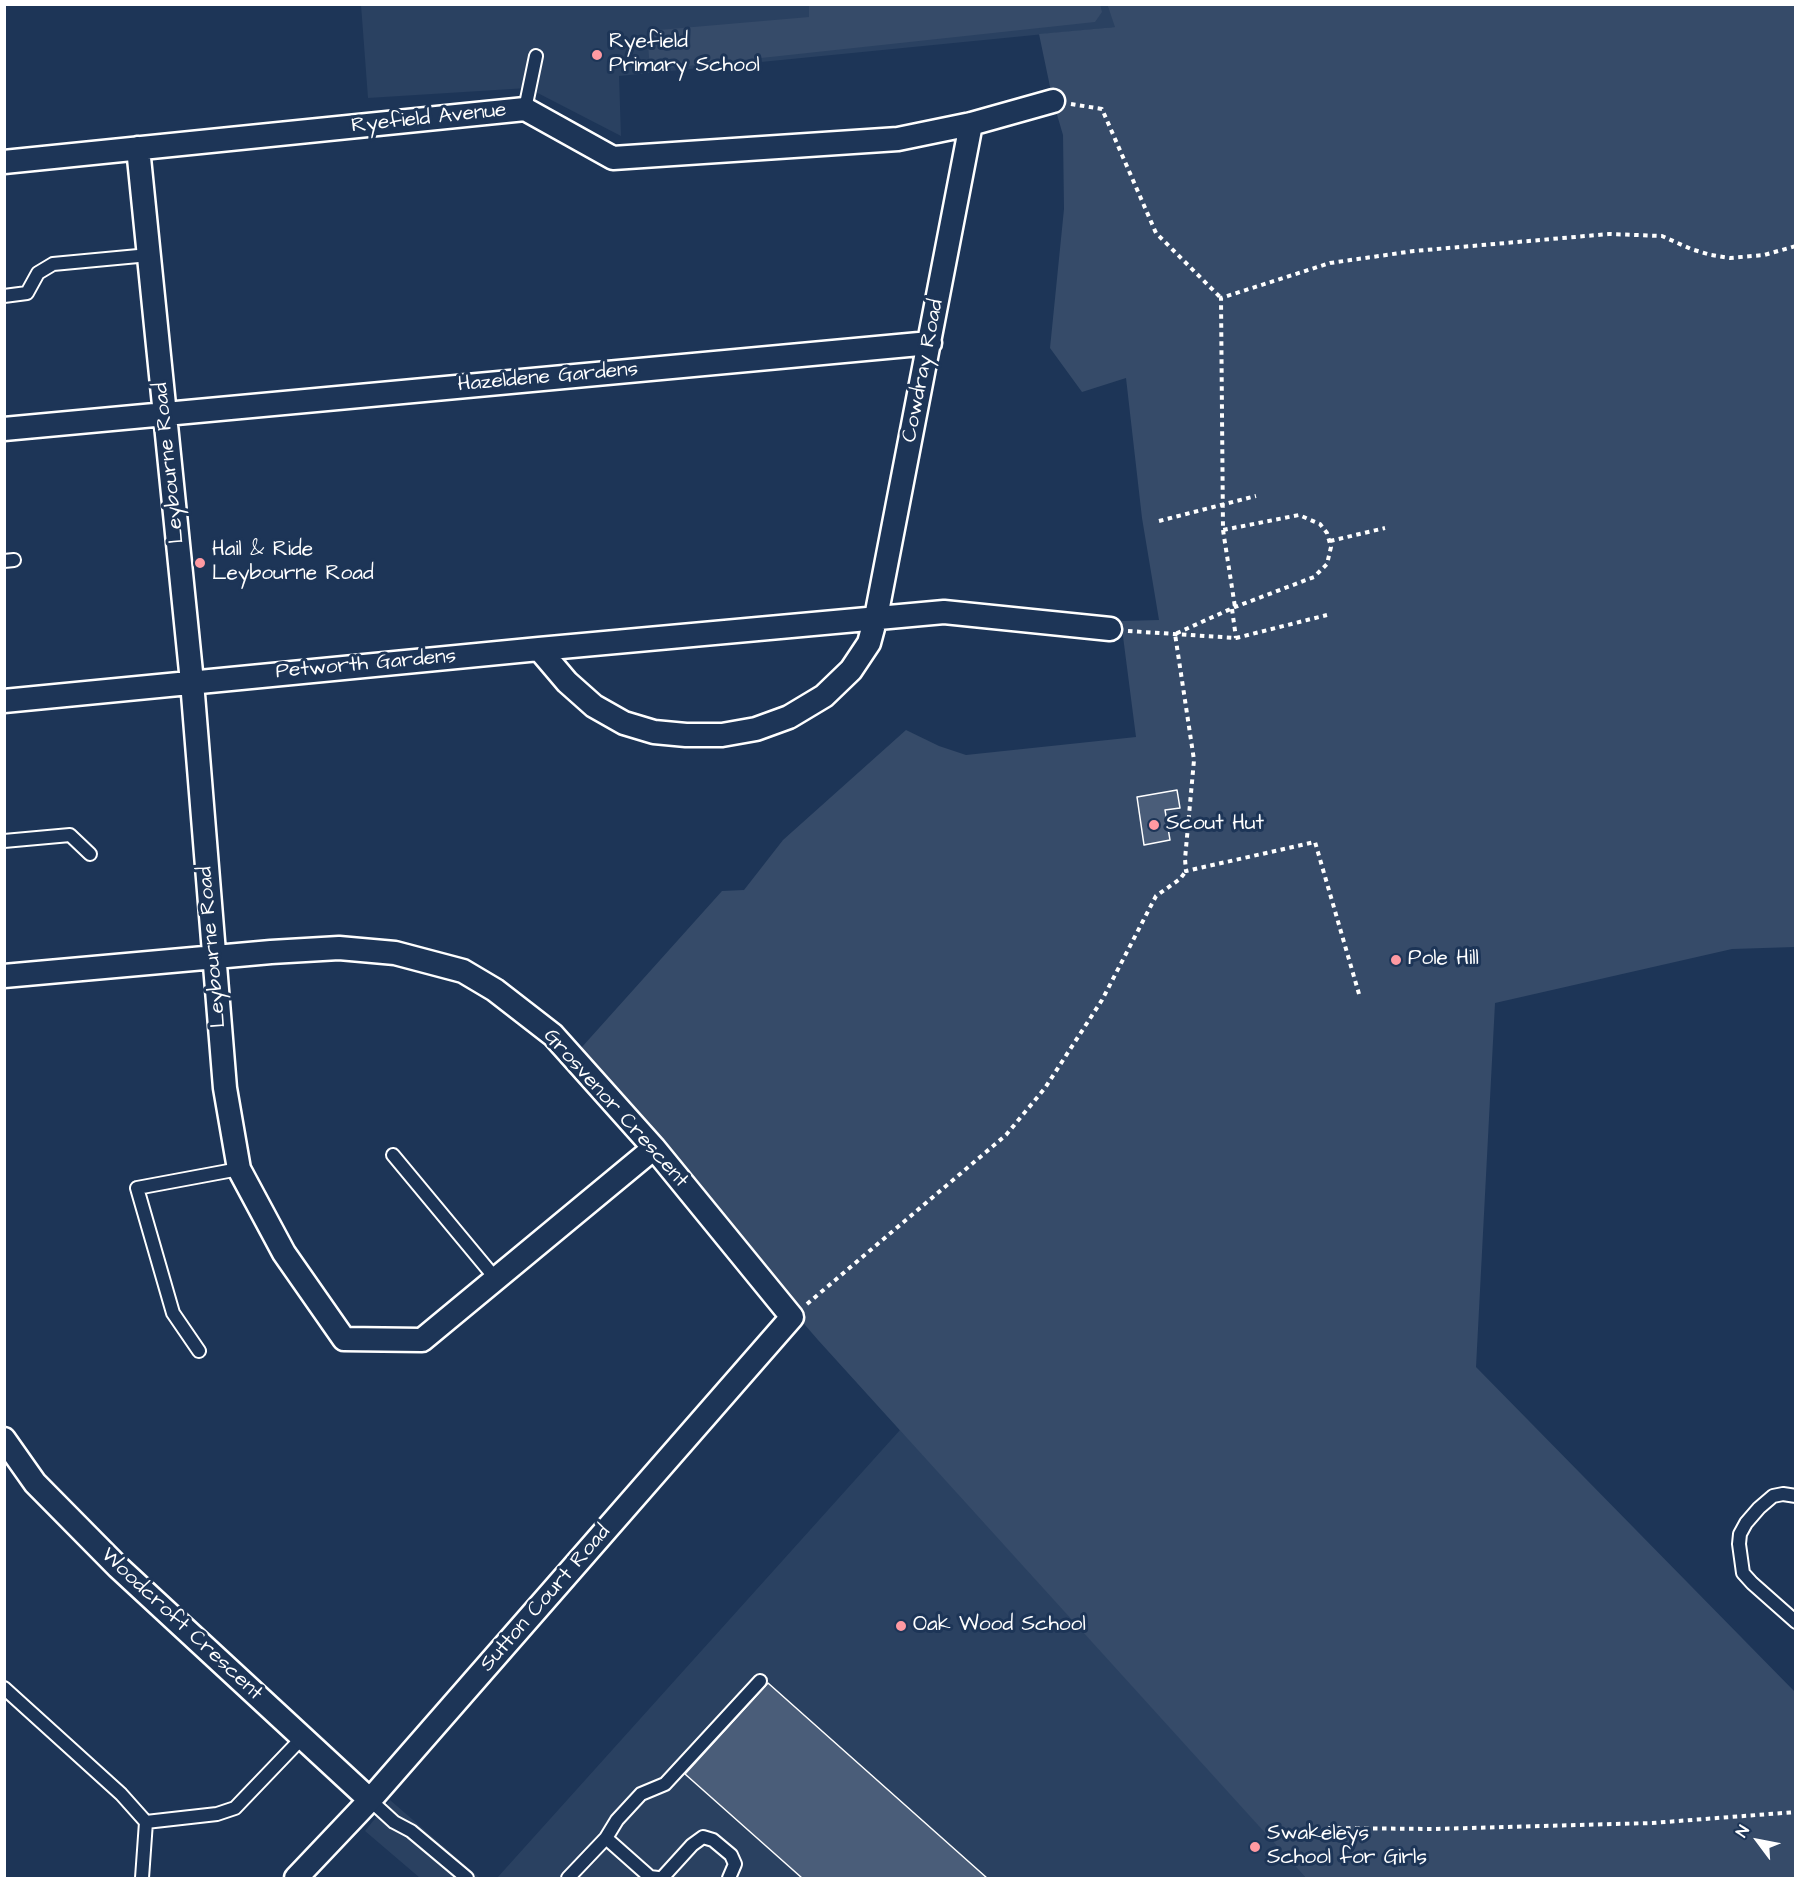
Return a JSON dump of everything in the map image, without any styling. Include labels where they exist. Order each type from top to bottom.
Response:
[{"type":"street","name":"Ryefield Avenue","points":[[4,162],[525,110],[613,158],[898,139],[971,124],[1053,101]]},
{"type":"street","name":"Cowdray Road","points":[[876,617],[971,124]]},
{"type":"street","name":"Leybourne Road","points":[[138,148],[192,682],[225,1088],[239,1169],[284,1252],[345,1339],[422,1340],[654,1148]]},
{"type":"street","name":"Hazeldene Gardens","points":[[4,429],[930,343]]},
{"type":"street","name":"Petworth Gardens","points":[[4,701],[944,612],[1110,629]]},
{"type":"street","points":[[539,649],[574,688],[594,706],[624,723],[654,732],[722,735],[756,729],[789,717],[824,696],[850,670],[869,643],[876,617]]},
{"type":"street","name":"Grosvenor Crescent","points":[[4,976],[339,948],[395,953],[463,971],[495,990],[553,1035],[654,1148],[792,1317]]},
{"type":"street","name":"Sutton Court Road","points":[[296,1878],[370,1800],[792,1317]]},
{"type":"street","name":"Woodcroft Crescent","points":[[7,1448],[35,1483],[118,1567],[370,1800]]},
{"type":"lane","points":[[525,110],[536,56]]},
{"type":"lane","points":[[4,296],[27,293],[38,273],[53,264],[149,255]]},
{"type":"lane","points":[[4,841],[70,835],[90,854]]},
{"type":"lane","points":[[393,1155],[496,1279]]},
{"type":"lane","points":[[199,1351],[173,1313],[137,1188],[239,1169]]},
{"type":"lane","points":[[1796,1496],[1783,1494],[1773,1497],[1759,1508],[1746,1523],[1740,1534],[1739,1544],[1743,1573],[1796,1622]]},
{"type":"lane","points":[[573,1877],[606,1838],[617,1820],[641,1794],[665,1784],[760,1681]]},
{"type":"lane","points":[[4,1688],[121,1794],[146,1822],[142,1878]]},
{"type":"lane","points":[[146,1822],[217,1814],[236,1808],[302,1737]]},
{"type":"lane","points":[[370,1800],[394,1822],[411,1831],[467,1878]]},
{"type":"lane","points":[[606,1838],[650,1877],[660,1878],[692,1845],[703,1838],[713,1840],[731,1855],[735,1864],[729,1878]]},
{"type":"path","points":[[1053,101],[1102,109],[1156,233],[1221,298],[1223,530],[1236,638]]},
{"type":"path","points":[[1221,298],[1330,263],[1414,251],[1609,234],[1662,236],[1701,252],[1730,258],[1764,255],[1796,246]]},
{"type":"path","points":[[1159,521],[1256,496]]},
{"type":"path","points":[[1175,634],[1233,608],[1314,577],[1328,564],[1330,541],[1320,524],[1299,515],[1223,530]]},
{"type":"path","points":[[1330,541],[1385,528]]},
{"type":"path","points":[[1110,629],[1236,638],[1327,615]]},
{"type":"path","points":[[1175,634],[1194,760],[1185,859],[1186,871]]},
{"type":"path","points":[[792,1317],[1006,1135],[1045,1088],[1102,1000],[1156,896],[1180,879],[1186,871],[1315,842],[1359,994]]},
{"type":"path","points":[[1328,1828],[1435,1829],[1641,1824],[1796,1812]]},
{"type":"shaded area","points":[[809,4],[1100,4],[1102,12],[1095,22],[650,70],[647,31],[809,17]]},
{"type":"shaded area","name":"Ryefield Primary School","points":[[1107,4],[1116,27],[619,76],[621,136],[528,88],[368,98],[361,5]]},
{"type":"shaded area","points":[[1107,4],[1795,5],[1795,947],[1732,949],[1495,1003],[1476,1367],[1795,1692],[1795,1878],[1306,1878],[818,1340],[573,1057],[722,891],[744,890],[783,840],[906,730],[939,746],[966,755],[1136,737],[1121,621],[1159,620],[1142,518],[1126,378],[1082,392],[1050,348],[1064,209],[1063,135],[1053,101],[1039,34],[1115,27]]},
{"type":"shaded area","name":"Oak Wood School","points":[[900,1430],[1255,1821],[1306,1878],[497,1878]]},
{"type":"shaded area","points":[[390,1800],[480,1878],[420,1878],[365,1831]]},
{"type":"building","name":"Scout Hut","points":[[1177,790],[1180,808],[1165,810],[1170,840],[1144,845],[1137,797]]},
{"type":"building","points":[[768,1683],[987,1878],[802,1878],[685,1774]]},
{"type":"place","name":"Ryefield Primary School","points":[[597,55]]},
{"type":"place","name":"Hail & Ride Leybourne Road","points":[[200,563]]},
{"type":"place","name":"Scout Hut","points":[[1154,825]]},
{"type":"place","name":"Pole Hill","points":[[1396,960]]},
{"type":"place","name":"Oak Wood School","points":[[901,1626]]},
{"type":"place","name":"Swakeleys School for Girls","points":[[1255,1847]]}]
